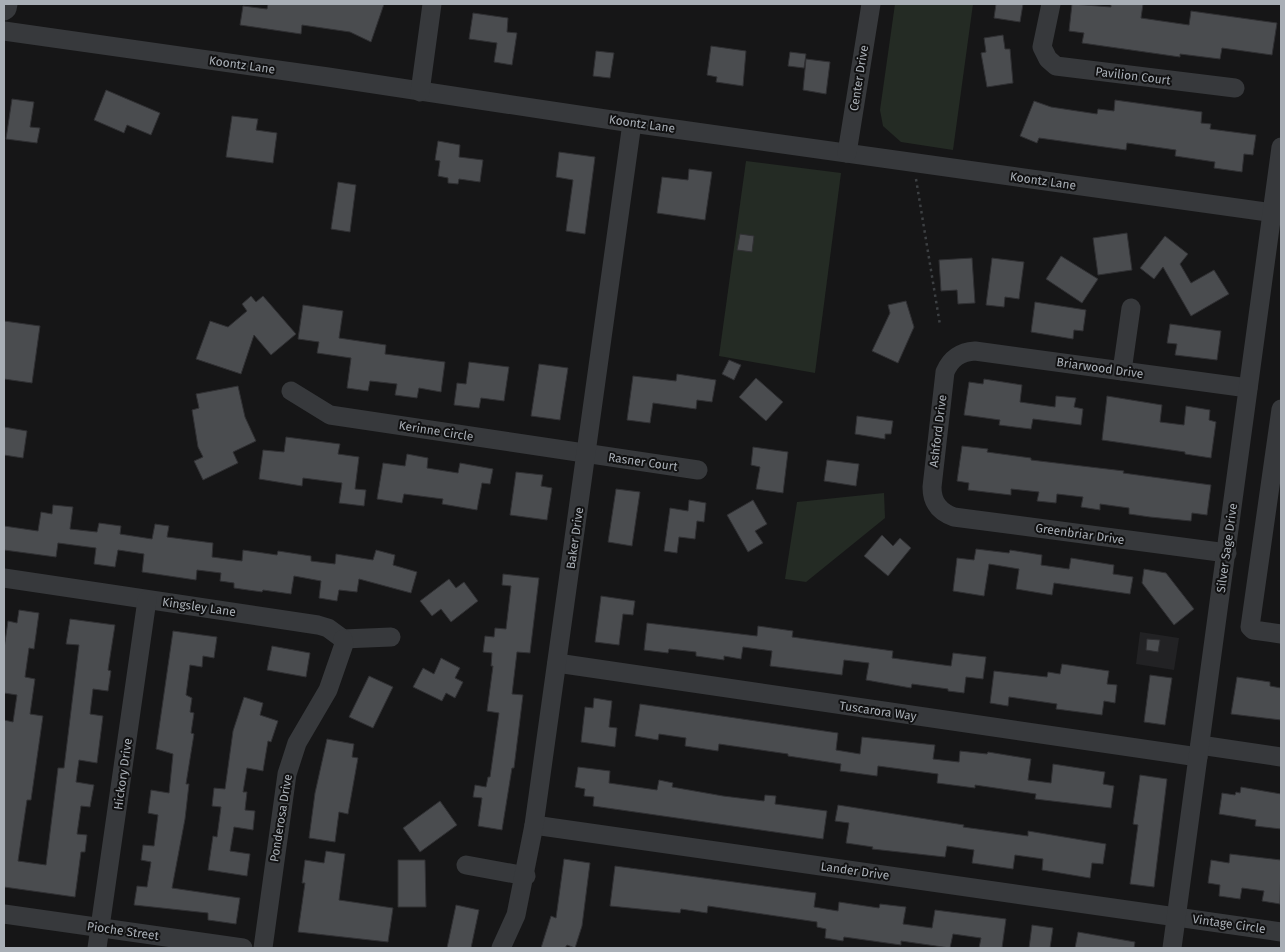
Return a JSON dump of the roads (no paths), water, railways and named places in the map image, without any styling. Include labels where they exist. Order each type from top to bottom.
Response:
[{"type":"street","points":[[4,11],[7,9],[8,4]]},
{"type":"street","points":[[420,92],[432,4]]},
{"type":"street","name":"Center Drive","points":[[847,153],[871,4]]},
{"type":"street","name":"Pavilion Court","points":[[1051,4],[1042,47],[1048,59],[1056,66],[1235,88]]},
{"type":"street","name":"Koontz Lane","points":[[4,31],[632,123],[1277,214]]},
{"type":"street","name":"Baker Drive","points":[[501,948],[516,915],[526,876],[587,454],[632,123]]},
{"type":"street","name":"Silver Sage Drive","points":[[1172,948],[1248,388],[1277,214],[1281,147]]},
{"type":"street","points":[[1122,371],[1131,308]]},
{"type":"street","name":"Briarwood Drive","points":[[954,358],[967,351],[975,351],[1248,388]]},
{"type":"street","name":"Ashford Drive","points":[[937,506],[932,495],[932,487],[945,372],[954,358]]},
{"type":"street","name":"Kerinne Circle","points":[[291,391],[330,415],[587,454]]},
{"type":"street","points":[[1281,409],[1250,627],[1253,630],[1281,634]]},
{"type":"street","name":"Rasner Court","points":[[587,454],[698,470]]},
{"type":"street","name":"Greenbriar Drive","points":[[937,506],[945,514],[954,517],[1227,553]]},
{"type":"street","name":"Kingsley Lane","points":[[4,578],[318,625],[328,628],[343,639]]},
{"type":"street","name":"Hickory Drive","points":[[97,948],[147,600]]},
{"type":"street","points":[[343,639],[391,637]]},
{"type":"street","name":"Ponderosa Drive","points":[[263,948],[287,774],[297,743],[328,690],[344,644],[343,639]]},
{"type":"street","name":"Tuscarora Way","points":[[557,663],[1199,751],[1281,757]]},
{"type":"street","name":"Lander Drive","points":[[534,825],[1176,917]]},
{"type":"street","points":[[466,865],[526,876]]},
{"type":"street","name":"Pioche Street","points":[[4,914],[243,948]]},
{"type":"street","name":"Vintage Circle","points":[[1176,917],[1281,932]]}]
